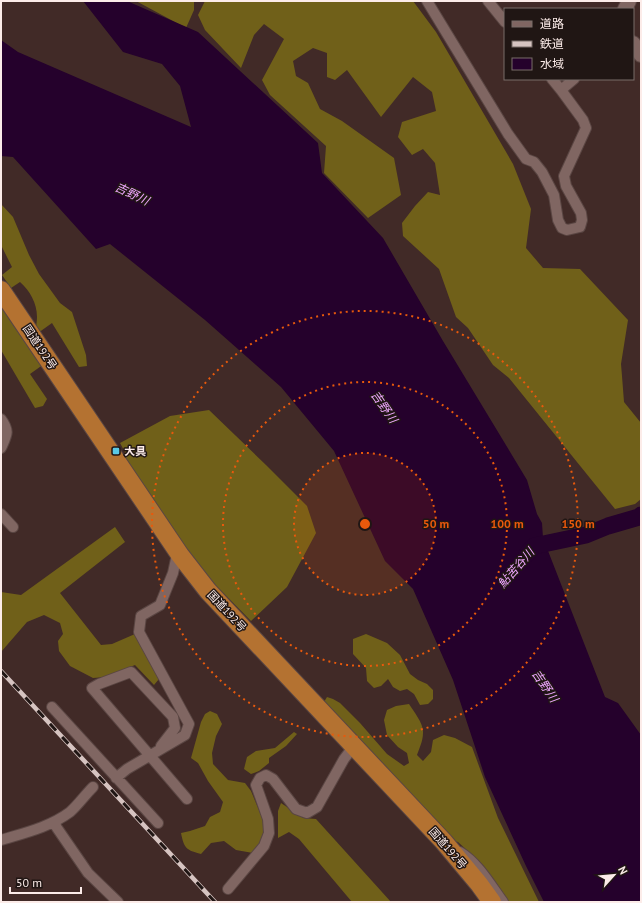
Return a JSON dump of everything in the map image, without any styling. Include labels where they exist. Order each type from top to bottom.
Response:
[{"type":"highway","name":"国道192号","points":[[1,290],[180,555],[208,591],[444,842],[492,902]]},
{"type":"street","points":[[427,1],[508,134],[526,159],[534,162],[542,172],[554,195],[558,220],[562,228],[567,230],[580,226],[582,220],[581,212],[566,186],[564,176],[586,128],[583,120],[553,80]]},
{"type":"street","points":[[488,1],[504,21]]},
{"type":"street","points":[[561,90],[573,80]]},
{"type":"street","points":[[1,419],[6,426],[7,435],[1,448]]},
{"type":"street","points":[[1,514],[13,527]]},
{"type":"street","points":[[116,778],[127,769],[185,735],[189,724],[140,632],[141,616],[160,605],[173,573],[176,559],[180,555]]},
{"type":"street","points":[[160,749],[175,728],[173,717],[131,672],[92,688],[187,799]]},
{"type":"street","points":[[52,708],[158,823]]},
{"type":"street","points":[[228,889],[264,846],[269,832],[268,820],[256,785],[260,778],[266,775],[273,779],[296,809],[307,813],[317,807],[344,758],[354,746]]},
{"type":"street","points":[[1,840],[38,829],[54,822],[70,811],[93,786]]},
{"type":"street","points":[[54,822],[88,873],[118,902]]},
{"type":"street","points":[[444,842],[468,857],[503,902]]},
{"type":"shaded area","points":[[136,1],[194,1],[194,10],[186,28]]},
{"type":"shaded area","points":[[205,1],[413,1],[436,32],[513,164],[531,209],[526,248],[543,268],[580,269],[628,320],[621,364],[624,402],[641,423],[641,499],[635,504],[615,509],[509,378],[493,365],[468,328],[456,317],[439,269],[403,236],[402,223],[415,206],[428,192],[440,195],[435,163],[423,149],[412,155],[398,137],[402,122],[436,111],[432,92],[413,77],[381,117],[347,70],[335,80],[327,77],[327,53],[313,48],[293,61],[296,76],[308,83],[320,109],[342,121],[394,158],[401,195],[368,218],[324,173],[326,146],[270,95],[262,80],[284,39],[264,24],[254,35],[241,68],[205,30],[198,15]]},
{"type":"shaded area","points":[[1,204],[13,217],[29,255],[39,274],[60,303],[72,312],[86,355],[87,366],[79,367],[52,323],[38,333],[36,327],[36,307],[30,293],[20,282],[11,288],[2,275],[12,267],[1,245]]},
{"type":"shaded area","points":[[1,300],[44,364],[30,374],[47,399],[43,406],[35,408],[1,350]]},
{"type":"shaded area","points":[[209,410],[307,506],[316,533],[287,587],[251,621],[190,559],[124,458],[126,454],[120,443],[170,416]]},
{"type":"shaded area","points":[[115,527],[125,542],[60,593],[101,645],[112,644],[135,634],[159,679],[154,685],[135,665],[106,677],[93,678],[70,666],[59,651],[58,641],[63,634],[60,623],[44,615],[27,622],[1,652],[1,592],[21,595]]},
{"type":"shaded area","points":[[366,634],[387,643],[400,655],[410,674],[427,684],[433,690],[433,699],[428,704],[420,705],[414,694],[407,689],[400,691],[393,687],[388,679],[381,686],[374,688],[367,681],[366,668],[353,654],[353,639]]},
{"type":"shaded area","points":[[327,697],[340,703],[387,754],[404,766],[409,763],[407,753],[398,747],[387,735],[384,720],[387,710],[396,706],[409,704],[420,722],[423,729],[423,736],[417,755],[423,761],[431,752],[433,740],[444,735],[455,738],[472,747],[498,818],[539,902],[509,902],[483,865],[458,842],[454,841],[324,702]]},
{"type":"shaded area","points":[[210,711],[217,714],[222,724],[216,736],[212,753],[213,764],[228,780],[245,783],[251,791],[264,822],[263,836],[257,850],[253,853],[236,850],[224,841],[211,843],[201,854],[186,848],[183,842],[181,833],[205,826],[210,817],[220,812],[223,802],[208,781],[198,763],[191,758],[201,722],[205,714]]},
{"type":"shaded area","points":[[294,732],[297,734],[286,746],[269,758],[269,763],[259,771],[251,774],[244,769],[247,757],[256,751],[275,748]]},
{"type":"shaded area","points":[[281,803],[303,818],[316,819],[391,902],[352,902],[299,839],[289,832],[278,838],[278,811]]},
{"type":"water","name":"吉野川","points":[[83,1],[127,1],[198,32],[318,143],[322,173],[383,238],[527,480],[537,514],[542,523],[543,538],[605,697],[618,703],[641,735],[641,902],[544,902],[485,777],[453,680],[413,589],[385,561],[334,451],[281,387],[205,320],[110,244],[96,249],[13,157],[1,156],[1,40],[18,52],[191,127],[180,86],[162,64],[123,52]]},
{"type":"waterway","name":"鮎苦谷川","points":[[527,554],[534,546],[586,535],[641,515]]},
{"type":"railway","points":[[1,671],[215,902]]},
{"type":"place","name":"大具","points":[[116,451]]}]
